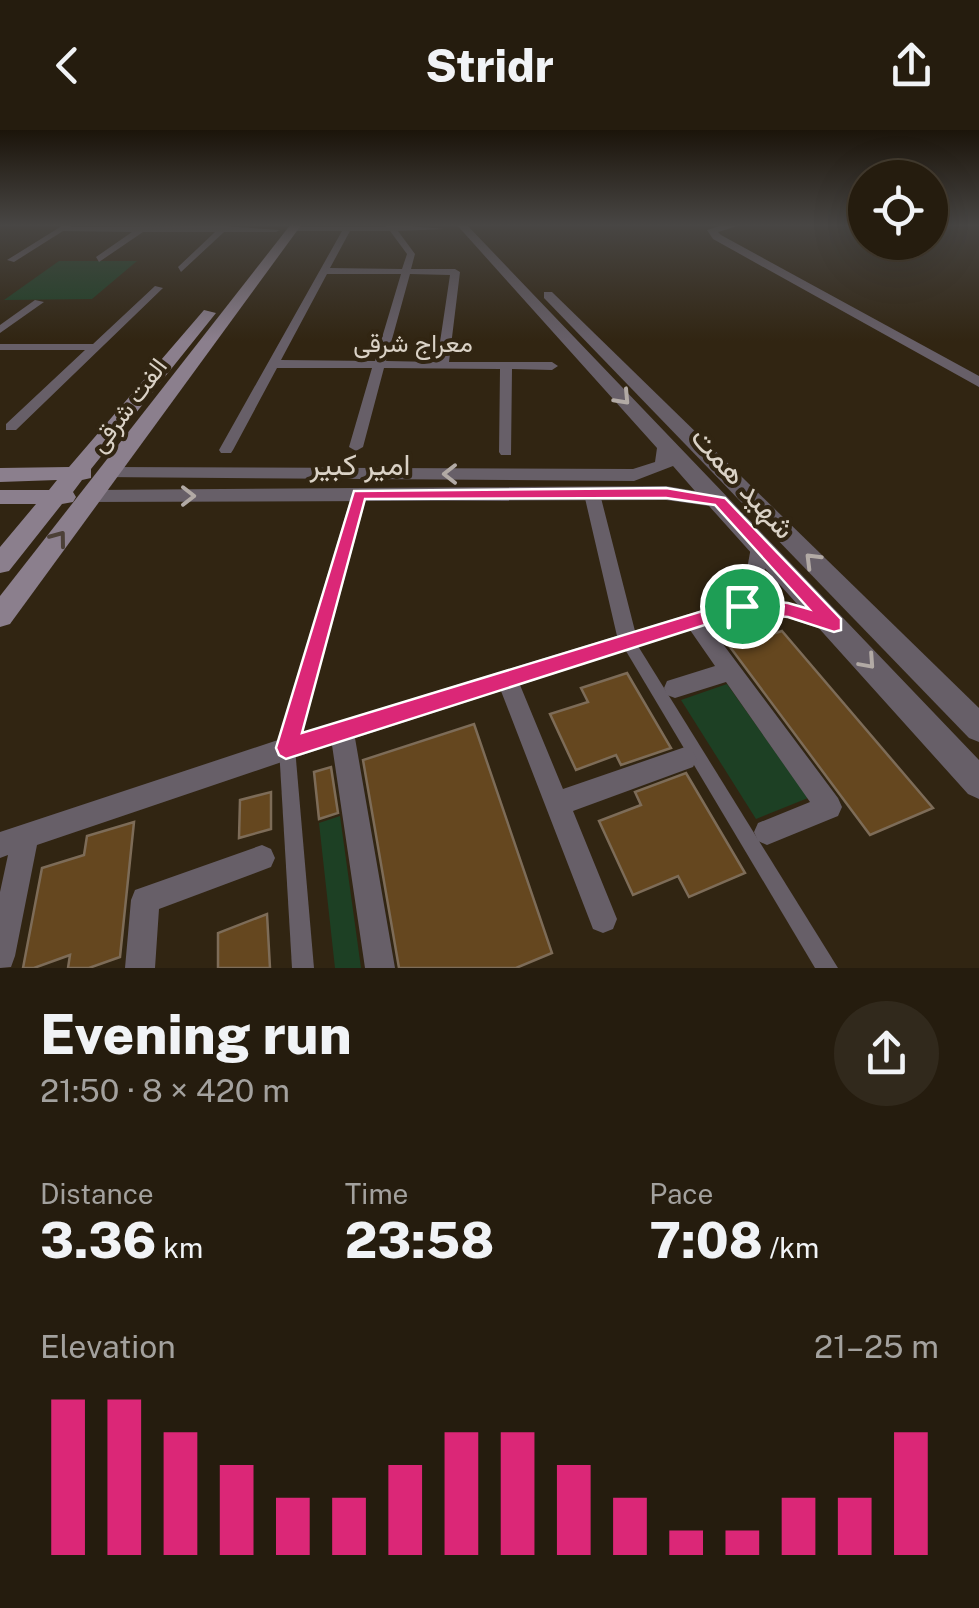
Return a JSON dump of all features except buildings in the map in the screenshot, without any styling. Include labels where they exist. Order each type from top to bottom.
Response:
[{"type":"main road","name":"الفت شرقی","points":[[0,564],[256,263]]},
{"type":"main road","name":"الفت شرقی","points":[[0,616],[261,263]]},
{"type":"main road","name":"امیر کبیر","points":[[0,475],[108,473]]},
{"type":"main road","name":"امیر کبیر","points":[[0,497],[90,497]]},
{"type":"street","points":[[181,269],[187,263]]},
{"type":"street","points":[[226,450],[329,263]]},
{"type":"street","points":[[356,447],[409,263]]},
{"type":"street","name":"شهید همت","points":[[488,263],[667,444],[979,783]]},
{"type":"street","name":"شهید همت","points":[[516,263],[979,728]]},
{"type":"street","points":[[770,263],[979,382]]},
{"type":"street","points":[[324,272],[454,272],[442,366]]},
{"type":"street","points":[[11,427],[158,288]]},
{"type":"street","points":[[0,330],[39,302]]},
{"type":"street","points":[[0,348],[95,347]]},
{"type":"street","name":"معراج شرقی","points":[[273,364],[552,366]]},
{"type":"street","points":[[506,366],[506,452]]},
{"type":"street","name":"امیر کبیر","points":[[108,473],[634,474],[664,466],[667,444]]},
{"type":"street","points":[[303,968],[286,748],[359,494]]},
{"type":"street","points":[[592,494],[628,642],[827,968]]},
{"type":"street","name":"امیر کبیر","points":[[90,497],[680,494],[720,501]]},
{"type":"street","points":[[742,606],[753,587],[760,547]]},
{"type":"street","points":[[0,956],[13,841],[286,748],[742,606],[788,610],[834,625]]},
{"type":"street","points":[[694,621],[829,807],[766,832]]},
{"type":"street","points":[[675,688],[731,671]]},
{"type":"street","points":[[507,680],[603,918]]},
{"type":"street","points":[[342,731],[380,968]]},
{"type":"street","points":[[557,804],[685,759]]},
{"type":"street","points":[[140,968],[145,900],[262,858]]},
{"type":"green space","points":[[56,263],[135,263],[92,299],[4,300]]},
{"type":"green space","points":[[727,684],[808,798],[756,819],[681,700]]},
{"type":"green space","points":[[340,816],[361,968],[335,968],[319,823]]},
{"type":"route","points":[[666,493],[720,501],[834,625],[788,610],[742,606],[507,680],[286,748],[359,494],[666,493]]}]
